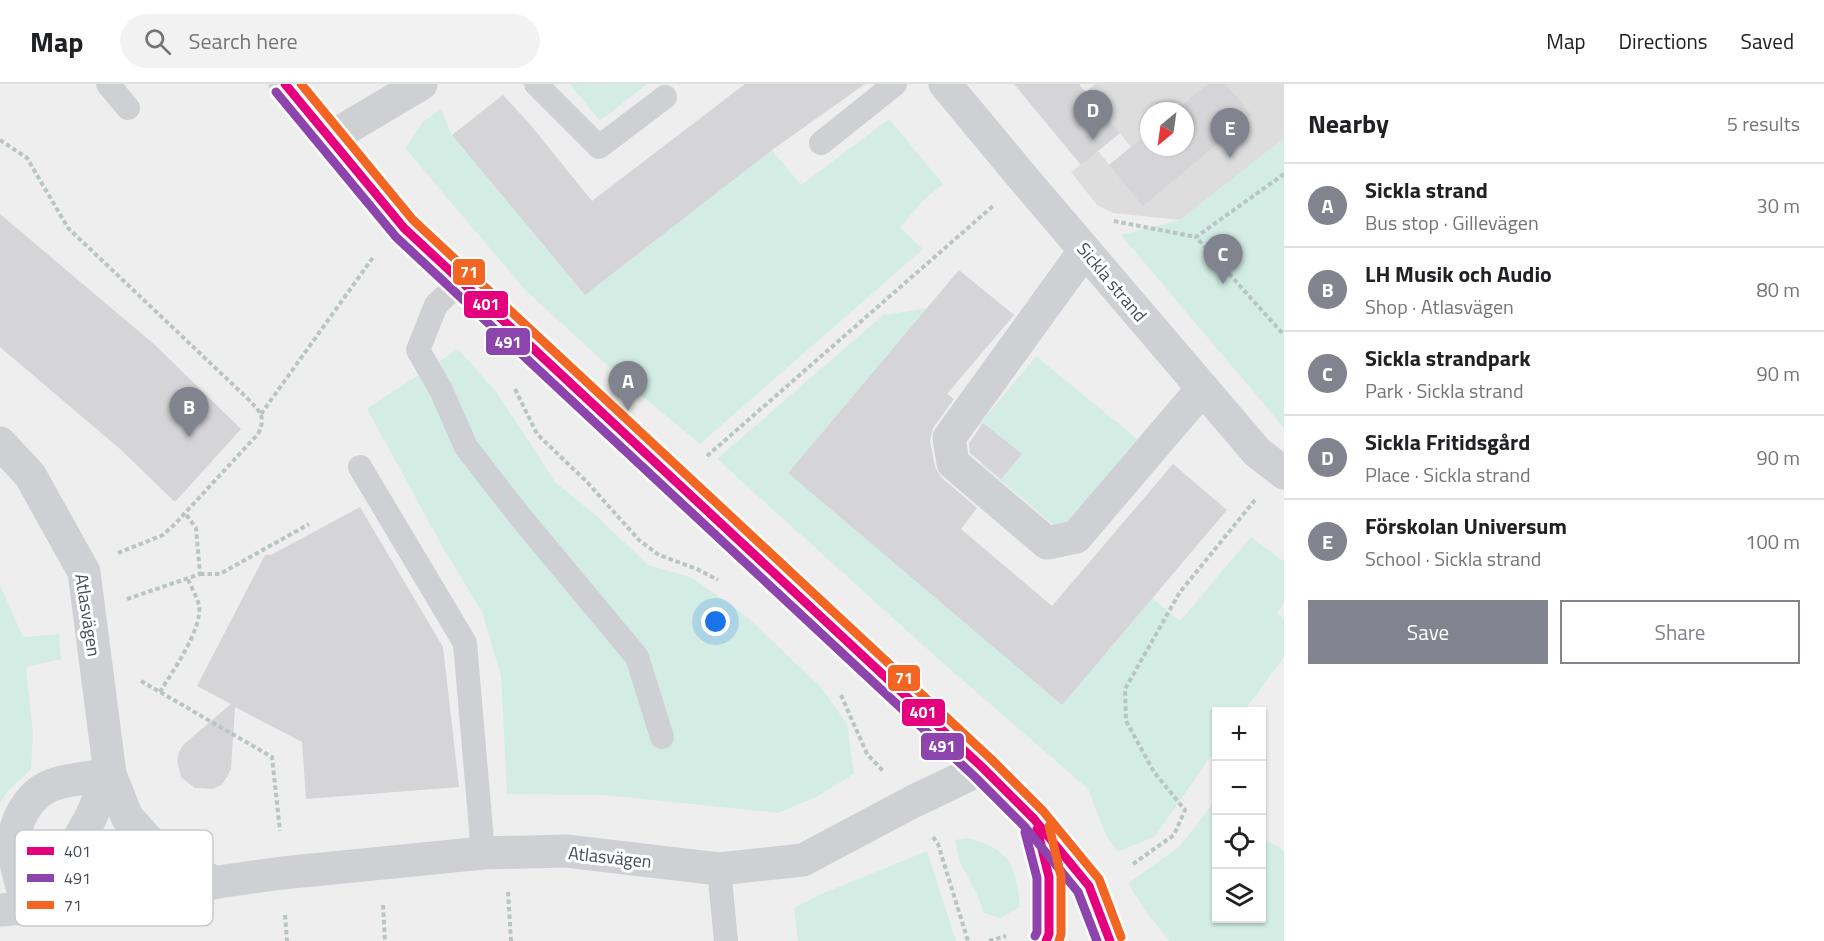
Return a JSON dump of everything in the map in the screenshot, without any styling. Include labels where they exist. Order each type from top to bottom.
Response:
[{"type":"street","points":[[285,84],[404,228],[1035,819],[1089,886],[1110,941]]},
{"type":"street","points":[[330,138],[422,84]]},
{"type":"street","name":"Sickla strand","points":[[945,84],[1257,452],[1282,472]]},
{"type":"street","points":[[1085,250],[949,438],[953,464],[1047,543],[1076,537],[1203,388]]},
{"type":"street","name":"Atlasvägen","points":[[0,443],[30,475],[84,572],[110,774],[127,817],[139,830]]},
{"type":"street","name":"Atlasvägen","points":[[215,883],[282,873],[483,853],[566,851],[718,869],[803,860],[912,802],[983,768]]},
{"type":"street","points":[[82,830],[90,819],[110,774]]},
{"type":"street","points":[[15,861],[14,832],[28,803],[40,792],[55,784],[110,774]]},
{"type":"street","points":[[1035,819],[1049,877],[1049,934],[1046,941]]},
{"type":"lane","points":[[108,84],[128,108]]},
{"type":"lane","points":[[536,84],[599,147],[665,97]]},
{"type":"lane","points":[[821,143],[895,84]]},
{"type":"lane","points":[[460,281],[436,304],[418,350],[441,390],[466,447],[637,657],[662,737]]},
{"type":"lane","points":[[360,467],[465,644],[483,853]]},
{"type":"lane","points":[[718,869],[726,941]]},
{"type":"path","points":[[0,140],[27,158],[68,228],[248,398],[261,414],[263,424],[258,434],[163,535],[112,555]]},
{"type":"path","points":[[1196,237],[1284,174]]},
{"type":"path","points":[[704,459],[1024,179]]},
{"type":"path","points":[[1112,220],[1196,237],[1284,335]]},
{"type":"path","points":[[261,414],[379,249]]},
{"type":"path","points":[[514,387],[537,434],[587,482],[639,540],[659,555],[697,569],[728,585]]},
{"type":"path","points":[[1133,864],[1174,835],[1185,810],[1154,772],[1126,721],[1125,689],[1180,592],[1282,472]]},
{"type":"path","points":[[185,513],[196,528],[200,574]]},
{"type":"path","points":[[126,599],[200,574],[220,574],[309,524]]},
{"type":"path","points":[[160,692],[192,636],[198,620],[199,606],[188,578]]},
{"type":"path","points":[[141,681],[272,757],[280,831]]},
{"type":"path","points":[[835,689],[843,697],[867,754],[912,802],[938,844],[968,941]]},
{"type":"path","points":[[508,891],[511,941]]},
{"type":"path","points":[[383,901],[385,941]]},
{"type":"path","points":[[284,909],[287,941]]},
{"type":"shaded area","points":[[1095,84],[1207,84],[1186,102],[1140,102],[1140,140],[1131,147],[1086,92]]},
{"type":"shaded area","points":[[1226,84],[1284,84],[1284,139],[1180,220],[1113,213],[1097,205],[1071,172],[1098,151],[1143,205],[1252,115]]},
{"type":"green space","points":[[570,84],[647,84],[600,121]]},
{"type":"green space","points":[[441,109],[452,135],[585,295],[772,150],[801,185],[889,119],[943,184],[926,198],[900,227],[923,249],[700,444],[630,386],[526,291],[405,148],[423,122]]},
{"type":"green space","points":[[1284,138],[1284,428],[1121,235],[1180,220]]},
{"type":"green space","points":[[927,308],[788,473],[1062,704],[1152,598],[1180,621],[1251,537],[1284,562],[1284,602],[1277,614],[1284,618],[1284,657],[1247,707],[1212,707],[1212,755],[1155,836],[1118,852],[1106,836],[1088,789],[936,657],[717,459],[883,315]]},
{"type":"green space","points":[[458,349],[498,394],[555,482],[598,517],[648,565],[691,577],[747,617],[821,687],[847,724],[854,774],[818,796],[778,813],[604,795],[507,794],[501,676],[482,612],[442,546],[367,409]]},
{"type":"green space","points":[[1036,356],[1137,439],[1061,531],[982,465],[1001,443],[979,425]]},
{"type":"green space","points":[[0,585],[23,637],[59,634],[61,659],[26,667],[33,734],[31,770],[9,789],[0,803]]},
{"type":"green space","points":[[1212,805],[1212,923],[1266,923],[1266,840],[1284,851],[1284,941],[1169,941],[1144,909],[1128,883],[1179,847]]},
{"type":"green space","points":[[967,838],[993,847],[1002,853],[1013,870],[1020,907],[1000,918],[984,913],[977,894],[960,863],[955,840]]},
{"type":"green space","points":[[927,851],[956,941],[798,941],[794,908],[819,895]]},
{"type":"building","points":[[745,84],[865,84],[772,150],[585,295],[452,135],[503,95],[529,123],[592,201]]},
{"type":"building","points":[[1014,84],[1079,84],[1120,133],[1081,165]]},
{"type":"building","points":[[1207,84],[1226,84],[1252,115],[1143,206],[1109,165],[1140,139],[1140,156],[1194,156],[1194,102],[1186,102]]},
{"type":"building","points":[[0,214],[155,345],[241,429],[175,502],[120,449],[0,347]]},
{"type":"building","points":[[959,270],[1014,315],[947,394],[954,399],[933,428],[930,441],[935,467],[941,477],[977,508],[961,529],[1052,606],[1173,464],[1227,510],[1062,705],[788,473]]},
{"type":"building","points":[[983,423],[1022,454],[1001,479],[970,453],[969,443]]},
{"type":"building","points":[[360,507],[443,647],[459,787],[306,799],[302,742],[235,707],[231,769],[221,785],[213,789],[195,788],[181,777],[177,761],[179,752],[183,745],[231,704],[197,686],[265,555],[271,555]]},
{"type":"transit line","name":"401","points":[[285,84],[404,228],[983,768],[1034,819],[1089,886],[1110,941]]},
{"type":"transit line","name":"71","points":[[301,84],[413,220],[991,759],[1043,811],[1099,879],[1121,937]]},
{"type":"transit line","name":"491","points":[[276,92],[396,237],[975,777],[1025,827],[1078,892],[1097,941]]},
{"type":"transit line","name":"71","points":[[1049,826],[1061,876],[1059,941]]},
{"type":"transit line","name":"401","points":[[1037,829],[1049,877],[1049,934],[1046,941]]},
{"type":"transit line","name":"491","points":[[1025,832],[1037,878],[1037,932],[1035,936]]},
{"type":"place","name":"Sickla Fritidsgård","points":[[1093,140]]},
{"type":"place","name":"Förskolan Universum","points":[[1230,158]]},
{"type":"place","name":"Sickla strandpark","points":[[1223,284]]},
{"type":"place","name":"Sickla strand","points":[[628,411]]},
{"type":"place","name":"LH Musik och Audio","points":[[189,437]]}]
